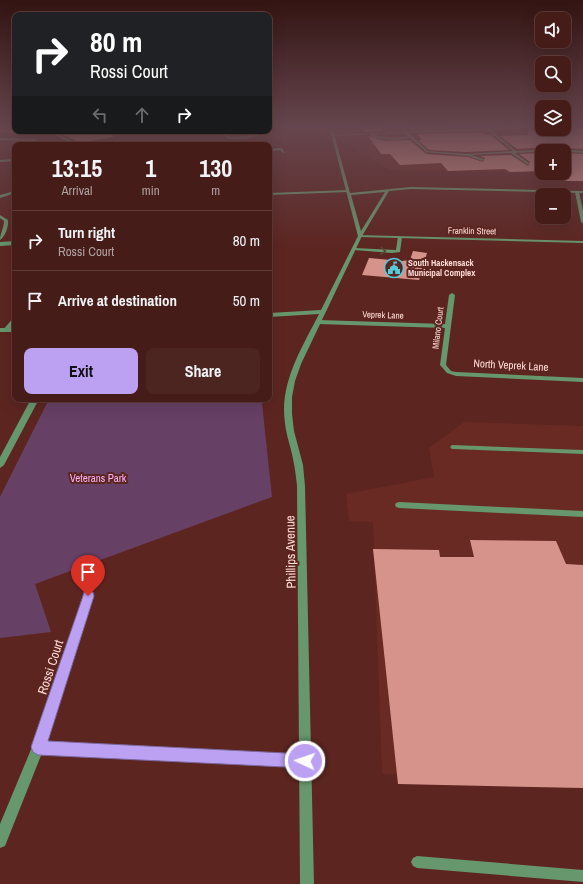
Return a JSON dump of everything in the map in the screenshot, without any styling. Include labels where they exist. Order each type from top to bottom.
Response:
[{"type":"street","points":[[341,167],[360,236]]},
{"type":"street","points":[[272,194],[348,192],[411,188],[583,192]]},
{"type":"street","name":"Phillips Avenue","points":[[307,884],[301,486],[298,461],[289,425],[288,396],[292,378],[318,322],[360,236],[388,190]]},
{"type":"street","points":[[577,192],[583,222]]},
{"type":"street","points":[[0,197],[12,193]]},
{"type":"street","points":[[0,216],[6,221],[6,226],[0,239]]},
{"type":"street","name":"Franklin Street","points":[[360,236],[583,242]]},
{"type":"street","points":[[0,244],[12,243]]},
{"type":"street","name":"Milano Court","points":[[443,364],[452,295]]},
{"type":"street","points":[[272,315],[323,312]]},
{"type":"street","points":[[3,330],[12,322]]},
{"type":"street","name":"Veprek Lane","points":[[318,322],[448,326]]},
{"type":"street","name":"North Veprek Lane","points":[[443,364],[444,368],[456,374],[583,380]]},
{"type":"street","points":[[0,465],[4,449],[33,402]]},
{"type":"street","name":"Rossi Court","points":[[0,841],[38,747],[88,596]]},
{"type":"street","points":[[38,747],[305,761]]},
{"type":"lane","points":[[354,248],[392,252],[398,251],[400,237]]},
{"type":"lane","points":[[454,447],[583,452]]},
{"type":"lane","points":[[399,506],[583,514]]},
{"type":"lane","points":[[416,862],[583,876]]},
{"type":"shaded area","points":[[385,167],[535,167],[535,173],[390,170]]},
{"type":"shaded area","points":[[571,167],[583,167],[583,174],[571,174]]},
{"type":"shaded area","points":[[464,422],[583,426],[583,781],[382,774],[373,522],[349,521],[346,494],[434,477],[429,448]]},
{"type":"green space","name":"Veterans Park","points":[[48,402],[262,403],[272,497],[35,584],[51,632],[0,638],[0,497]]},
{"type":"building","points":[[445,167],[535,167],[535,171],[510,172],[505,169],[448,171]]},
{"type":"building","points":[[571,167],[583,167],[583,181],[564,180],[571,180]]},
{"type":"building","name":"South Hackensack Municipal Complex","points":[[413,251],[427,253],[419,280],[362,275],[369,258],[402,261],[410,260]]},
{"type":"building","points":[[470,540],[556,541],[566,564],[583,565],[583,788],[398,784],[373,549],[439,550],[440,557],[474,557]]},
{"type":"place","name":"South Hackensack Municipal Complex","points":[[394,268]]},
{"type":"route","points":[[88,596],[38,747],[305,761]]}]
